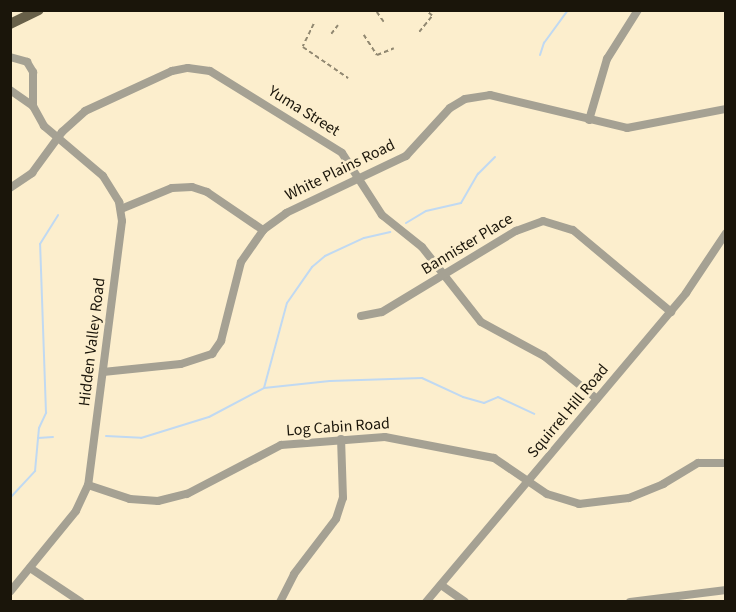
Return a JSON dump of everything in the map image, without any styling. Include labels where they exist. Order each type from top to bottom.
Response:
[{"type":"main road","points":[[10,24],[39,10]]},
{"type":"street","points":[[589,120],[607,59],[639,10]]},
{"type":"street","points":[[10,57],[27,62],[33,72],[33,106]]},
{"type":"street","name":"Yuma Street","points":[[10,188],[32,173],[56,139],[85,111],[172,71],[199,68],[218,74],[332,144],[359,178],[382,215],[422,247],[481,322],[544,356],[597,399]]},
{"type":"street","points":[[10,90],[33,106],[56,139],[103,176],[121,209],[171,188],[192,187],[207,192],[263,230]]},
{"type":"street","name":"White Plains Road","points":[[103,372],[181,364],[212,354],[221,341],[241,262],[263,230],[286,213],[415,149],[450,108],[474,95],[495,95],[589,120],[641,127],[726,109]]},
{"type":"street","name":"Hidden Valley Road","points":[[10,592],[76,511],[88,485],[121,209]]},
{"type":"street","name":"Bannister Place","points":[[361,316],[382,312],[528,225],[553,222],[573,230],[671,312]]},
{"type":"street","name":"Squirrel Hill Road","points":[[426,602],[671,312],[726,233]]},
{"type":"street","name":"Log Cabin Road","points":[[88,485],[137,500],[173,498],[266,450],[293,442],[395,437],[480,454],[508,465],[528,481],[559,500],[594,503],[647,491],[698,463],[726,463]]},
{"type":"street","points":[[279,602],[294,574],[336,519],[343,498],[341,439]]},
{"type":"street","points":[[30,568],[81,602]]},
{"type":"street","points":[[441,585],[465,602]]},
{"type":"street","points":[[630,602],[678,599],[726,590]]},
{"type":"path","points":[[419,32],[432,16],[425,10]]},
{"type":"path","points":[[377,12],[384,22]]},
{"type":"path","points":[[314,24],[303,47],[348,78]]},
{"type":"path","points":[[331,34],[338,25]]},
{"type":"path","points":[[364,35],[377,55],[394,48]]},
{"type":"waterway","points":[[540,55],[544,43],[568,10]]},
{"type":"waterway","points":[[406,223],[426,211],[461,203],[478,174],[495,157]]},
{"type":"waterway","points":[[10,498],[35,471],[39,428],[46,413],[40,244],[58,215]]},
{"type":"waterway","points":[[264,388],[287,303],[312,267],[325,256],[364,238],[390,232]]},
{"type":"waterway","points":[[106,436],[141,438],[209,417],[264,388],[330,381],[422,378],[463,397],[484,403],[498,397],[534,414]]},
{"type":"waterway","points":[[38,438],[53,437]]}]
